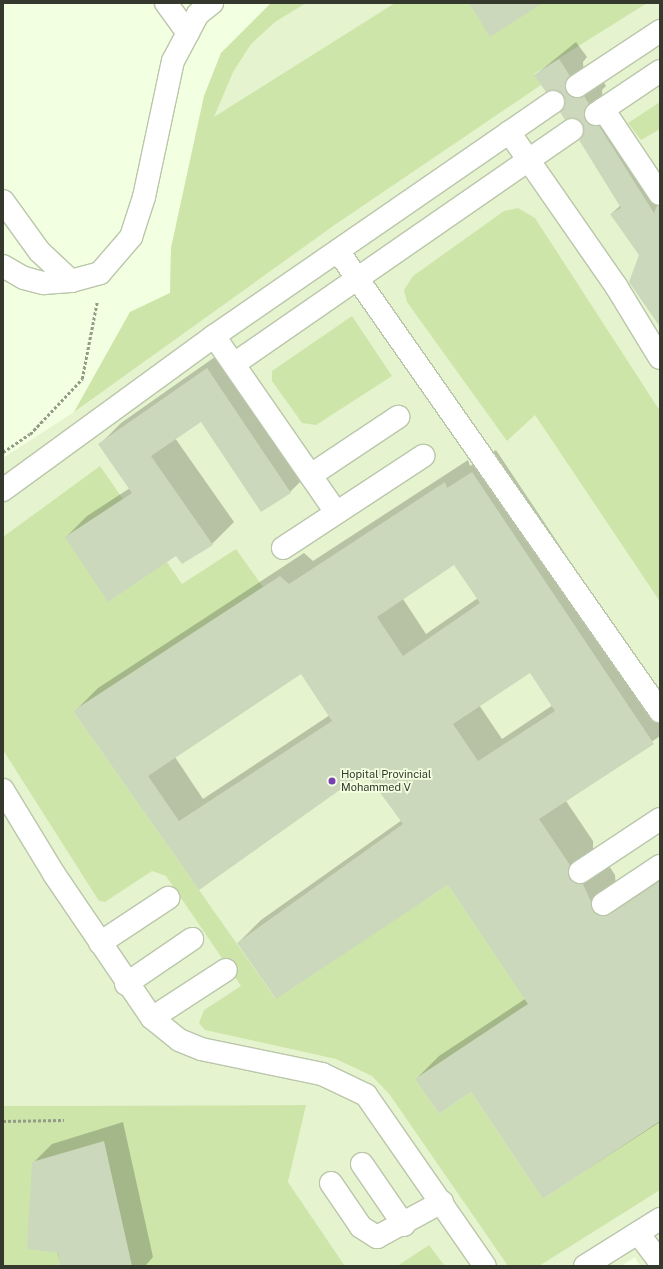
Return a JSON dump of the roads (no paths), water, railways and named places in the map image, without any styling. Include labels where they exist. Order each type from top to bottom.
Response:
[{"type":"street","points":[[166,3],[188,33]]},
{"type":"street","points":[[3,266],[24,278],[43,283],[71,281],[100,273],[131,237],[144,197],[173,61],[198,14],[212,3]]},
{"type":"street","points":[[577,86],[660,31]]},
{"type":"street","points":[[660,71],[599,112],[660,194]]},
{"type":"street","points":[[3,490],[214,336],[553,102]]},
{"type":"street","points":[[234,364],[358,276],[572,130]]},
{"type":"street","points":[[509,132],[660,358]]},
{"type":"street","points":[[3,201],[39,250],[71,281]]},
{"type":"street","points":[[338,251],[358,276],[660,711]]},
{"type":"street","points":[[214,336],[335,512]]},
{"type":"street","points":[[311,475],[398,417]]},
{"type":"street","points":[[282,548],[423,456]]},
{"type":"street","points":[[3,790],[126,984],[152,1018],[179,1040],[201,1049],[322,1074],[366,1095],[442,1202],[485,1266]]},
{"type":"street","points":[[580,872],[660,819]]},
{"type":"street","points":[[603,904],[660,866]]},
{"type":"street","points":[[100,943],[168,898]]},
{"type":"street","points":[[126,984],[192,939]]},
{"type":"street","points":[[152,1018],[226,970]]},
{"type":"street","points":[[362,1164],[404,1225]]},
{"type":"street","points":[[331,1183],[370,1235],[378,1237],[404,1225],[442,1202]]},
{"type":"street","points":[[585,1266],[660,1219]]},
{"type":"street","points":[[638,1233],[660,1262]]},
{"type":"tunnel","points":[[553,102],[577,86]]},
{"type":"tunnel","points":[[572,130],[596,114]]},
{"type":"place","name":"Hopital Provincial Mohammed V","points":[[332,781]]}]
